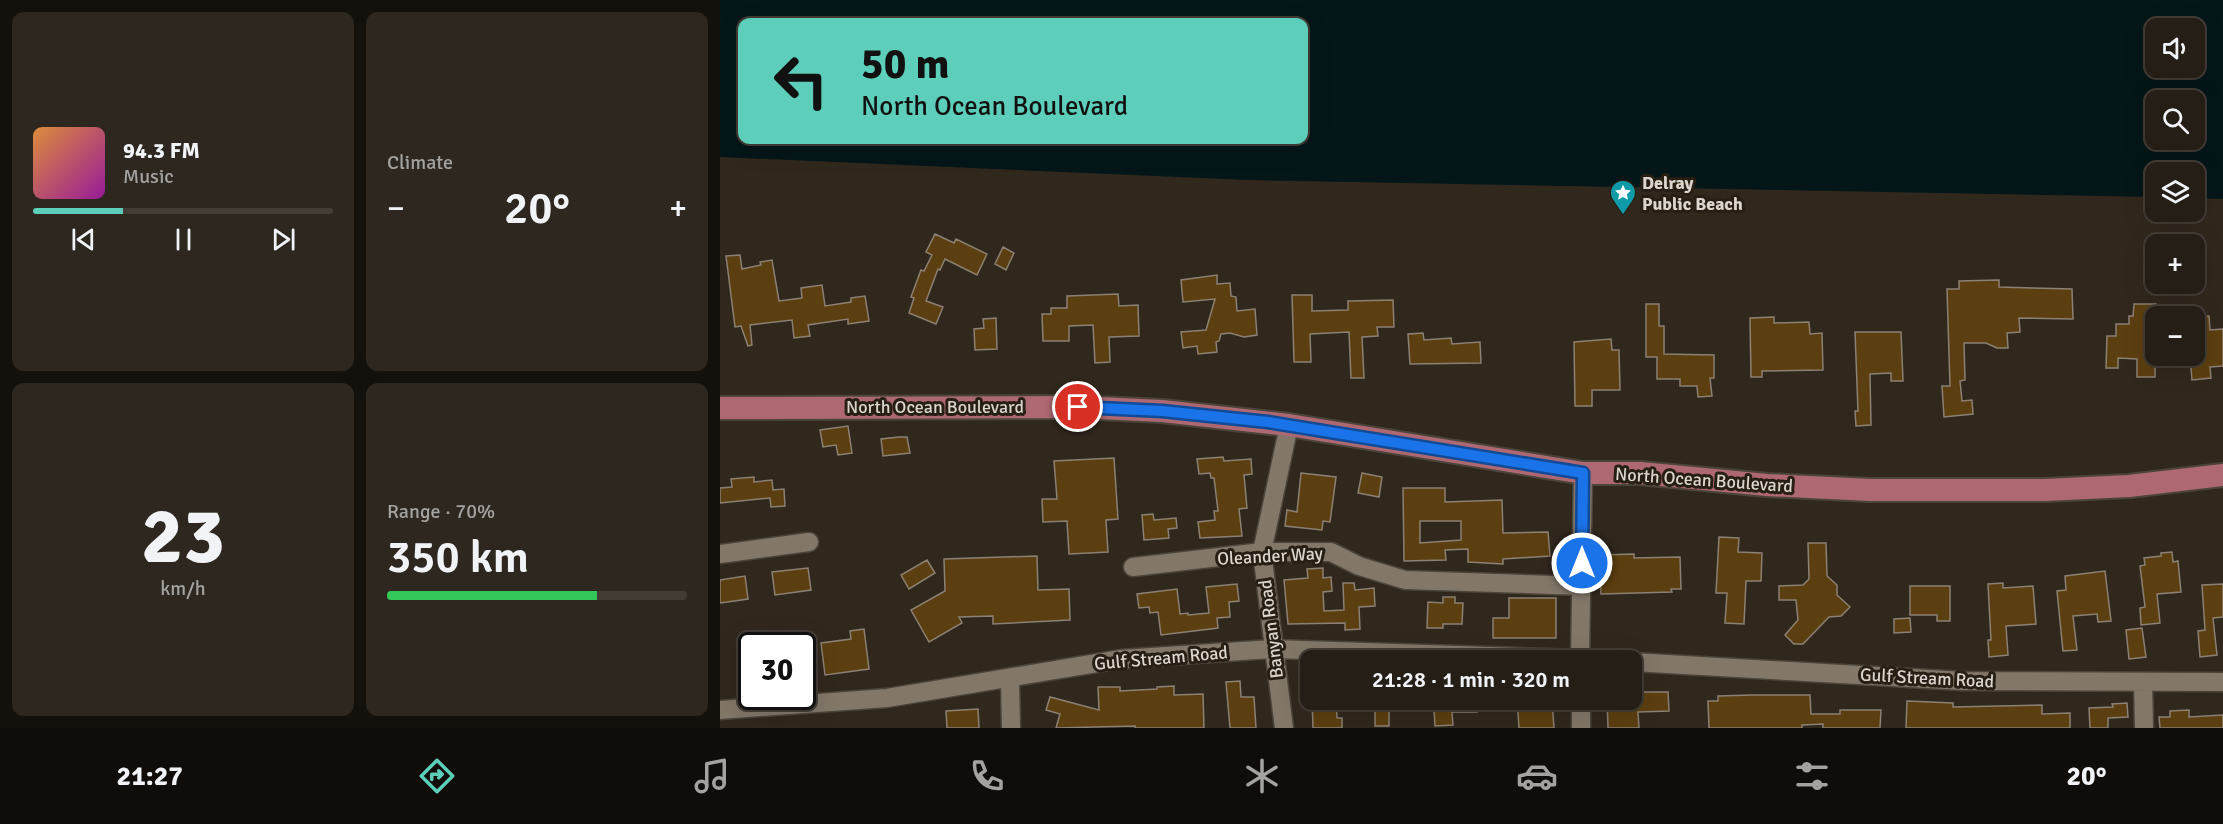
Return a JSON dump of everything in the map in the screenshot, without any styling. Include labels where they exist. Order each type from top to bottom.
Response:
[{"type":"main road","name":"North Ocean Boulevard","points":[[720,408],[1078,407],[1162,411],[1289,425],[1583,473],[1640,473],[1782,486],[1952,491],[2129,486],[2223,475]]},
{"type":"street","name":"Banyan Road","points":[[1284,728],[1262,552],[1289,425]]},
{"type":"street","points":[[1580,650],[1583,473]]},
{"type":"street","points":[[720,554],[809,542]]},
{"type":"street","name":"Oleander Way","points":[[1133,567],[1262,552],[1331,552],[1359,566],[1405,580],[1582,586]]},
{"type":"street","name":"Gulf Stream Road","points":[[720,710],[887,698],[1121,659],[1273,649],[1304,650]]},
{"type":"street","name":"Gulf Stream Road","points":[[1642,663],[1963,681],[2223,682]]},
{"type":"street","points":[[1010,679],[1011,728]]},
{"type":"street","points":[[2143,683],[2144,728]]},
{"type":"street","points":[[1581,710],[1581,728]]},
{"type":"shaded area","points":[[720,0],[2223,0],[2223,199],[2205,198],[2205,162],[2145,162],[2145,197],[1248,180],[720,157]]},
{"type":"building","points":[[935,234],[954,243],[956,239],[987,254],[977,275],[945,259],[940,270],[938,269],[926,301],[943,307],[936,324],[909,313],[914,298],[911,297],[921,270],[924,271],[932,255],[926,252]]},
{"type":"building","points":[[1003,247],[1014,253],[1006,270],[995,264]]},
{"type":"building","points":[[740,255],[742,269],[772,260],[779,301],[802,298],[801,288],[822,285],[825,306],[851,302],[851,298],[865,296],[869,321],[848,324],[848,319],[808,325],[810,336],[794,338],[792,320],[750,325],[752,345],[748,346],[741,326],[735,327],[726,256]]},
{"type":"building","points":[[1217,275],[1217,284],[1230,283],[1231,296],[1236,297],[1237,311],[1255,309],[1257,335],[1244,337],[1230,333],[1221,334],[1219,341],[1216,342],[1217,352],[1198,354],[1197,346],[1183,348],[1181,332],[1206,330],[1215,299],[1183,302],[1181,280]]},
{"type":"building","points":[[1999,280],[1999,287],[2072,289],[2073,319],[2019,318],[2020,332],[2007,333],[2008,348],[1997,348],[1986,343],[1964,343],[1965,380],[1960,381],[1962,401],[1972,400],[1973,414],[1944,417],[1942,386],[1950,386],[1947,289],[1959,289],[1959,281]]},
{"type":"building","points":[[1118,294],[1119,306],[1138,305],[1139,336],[1109,337],[1110,362],[1095,363],[1093,325],[1069,326],[1069,341],[1043,341],[1042,314],[1051,314],[1051,308],[1067,308],[1067,296]]},
{"type":"building","points":[[1292,295],[1312,295],[1312,311],[1348,310],[1348,301],[1393,300],[1394,327],[1377,327],[1378,336],[1362,337],[1364,378],[1351,378],[1349,332],[1310,334],[1311,362],[1294,362]]},
{"type":"building","points":[[1646,304],[1659,304],[1659,326],[1664,326],[1664,354],[1714,355],[1714,378],[1710,378],[1712,396],[1698,397],[1697,386],[1680,386],[1680,379],[1657,379],[1657,357],[1646,357]]},
{"type":"building","points":[[2134,304],[2156,304],[2156,306],[2145,306],[2145,366],[2155,366],[2155,377],[2137,377],[2137,359],[2118,358],[2118,368],[2106,368],[2107,336],[2116,336],[2116,324],[2129,324],[2129,316],[2133,316]]},
{"type":"building","points":[[2205,316],[2209,316],[2210,330],[2223,329],[2223,366],[2210,367],[2211,378],[2192,380],[2191,366],[2205,366]]},
{"type":"building","points":[[1774,317],[1774,323],[1809,322],[1810,334],[1822,333],[1823,370],[1762,371],[1762,377],[1751,377],[1750,318]]},
{"type":"building","points":[[996,318],[997,349],[975,350],[974,329],[984,328],[983,319]]},
{"type":"building","points":[[1855,332],[1901,332],[1903,381],[1891,381],[1891,373],[1870,374],[1871,425],[1856,426],[1855,411],[1858,411]]},
{"type":"building","points":[[1423,333],[1424,340],[1451,338],[1452,344],[1480,342],[1481,363],[1410,364],[1408,334]]},
{"type":"building","points":[[1611,339],[1612,350],[1619,350],[1620,390],[1592,390],[1592,406],[1575,406],[1574,342]]},
{"type":"building","points":[[848,426],[852,453],[838,455],[836,445],[823,447],[820,430]]},
{"type":"building","points":[[907,437],[910,453],[883,456],[881,439]]},
{"type":"building","points":[[1223,457],[1224,461],[1251,459],[1252,474],[1244,475],[1247,508],[1239,509],[1242,536],[1200,538],[1198,522],[1215,520],[1214,511],[1218,511],[1214,478],[1211,478],[1210,473],[1199,474],[1197,459]]},
{"type":"building","points":[[1114,458],[1118,519],[1106,520],[1108,552],[1069,554],[1067,521],[1043,522],[1042,499],[1057,499],[1054,461]]},
{"type":"building","points":[[1301,473],[1336,477],[1330,522],[1323,521],[1322,530],[1285,526],[1287,510],[1297,512]]},
{"type":"building","points":[[1362,473],[1382,477],[1379,497],[1358,493]]},
{"type":"building","points":[[754,477],[754,482],[772,480],[773,490],[784,489],[785,506],[771,507],[770,498],[720,503],[720,488],[732,487],[731,479]]},
{"type":"building","points":[[1403,488],[1445,488],[1445,502],[1502,500],[1503,533],[1548,532],[1550,556],[1503,559],[1503,564],[1468,562],[1468,549],[1445,550],[1446,560],[1404,561]],"holes":[[[1420,521],[1461,521],[1461,540],[1420,543]]]},
{"type":"building","points":[[1153,514],[1154,520],[1176,518],[1177,528],[1168,529],[1169,538],[1144,540],[1142,515]]},
{"type":"building","points":[[1719,537],[1739,538],[1738,552],[1762,553],[1761,581],[1746,581],[1744,624],[1725,623],[1727,593],[1716,593]]},
{"type":"building","points":[[1808,543],[1826,543],[1827,576],[1837,585],[1837,595],[1850,607],[1841,616],[1829,617],[1803,644],[1794,644],[1785,635],[1798,620],[1796,600],[1779,600],[1779,586],[1803,585],[1809,579]]},
{"type":"building","points":[[2172,552],[2173,562],[2178,561],[2181,592],[2157,594],[2160,623],[2141,625],[2140,608],[2145,607],[2140,566],[2145,565],[2144,558]]},
{"type":"building","points":[[1634,554],[1634,558],[1680,557],[1681,589],[1671,589],[1672,592],[1601,594],[1600,555]]},
{"type":"building","points":[[1037,556],[1038,590],[1069,589],[1070,620],[993,624],[993,616],[959,617],[962,623],[929,642],[911,610],[945,591],[944,559]]},
{"type":"building","points":[[927,560],[935,573],[909,589],[901,575]]},
{"type":"building","points":[[808,568],[811,590],[775,595],[772,572]]},
{"type":"building","points":[[1323,568],[1323,578],[1331,577],[1332,591],[1323,592],[1324,611],[1344,610],[1343,583],[1354,583],[1355,590],[1374,588],[1375,606],[1359,607],[1360,629],[1345,630],[1345,623],[1288,624],[1284,580],[1308,578],[1307,569]]},
{"type":"building","points":[[2105,571],[2111,621],[2098,622],[2097,614],[2073,616],[2077,650],[2063,651],[2057,591],[2066,590],[2065,576]]},
{"type":"building","points":[[745,576],[748,599],[720,603],[720,580]]},
{"type":"building","points":[[2003,583],[2003,588],[2033,586],[2036,624],[2006,626],[2008,655],[1989,657],[1988,640],[1991,640],[1988,584]]},
{"type":"building","points":[[1237,584],[1239,601],[1229,602],[1230,617],[1217,618],[1218,628],[1161,635],[1158,612],[1150,613],[1149,607],[1139,608],[1137,594],[1177,589],[1180,614],[1209,613],[1206,587]]},
{"type":"building","points":[[2223,584],[2223,617],[2213,618],[2217,655],[2200,657],[2198,631],[2205,630],[2202,585]]},
{"type":"building","points":[[1910,586],[1950,586],[1950,621],[1937,621],[1937,615],[1910,615]]},
{"type":"building","points":[[1443,597],[1455,597],[1455,603],[1463,603],[1462,624],[1443,624],[1443,628],[1427,628],[1428,602],[1443,603]]},
{"type":"building","points":[[1509,598],[1556,598],[1556,638],[1493,638],[1493,618],[1509,618]]},
{"type":"building","points":[[1910,618],[1911,632],[1894,633],[1894,619]]},
{"type":"building","points":[[2142,628],[2146,657],[2129,659],[2126,630]]},
{"type":"building","points":[[864,629],[869,669],[825,675],[821,643],[851,639],[850,631]]},
{"type":"building","points":[[1240,681],[1241,697],[1254,697],[1256,728],[1230,728],[1226,682]]},
{"type":"building","points":[[1174,686],[1174,695],[1203,694],[1204,728],[1135,728],[1135,726],[1056,728],[1060,714],[1046,710],[1050,697],[1099,710],[1098,687],[1120,687],[1120,691]]},
{"type":"building","points":[[1642,692],[1668,692],[1669,711],[1638,712],[1639,728],[1608,728],[1607,710],[1642,710]]},
{"type":"building","points":[[1810,695],[1811,714],[1840,714],[1840,710],[1881,710],[1880,728],[1823,728],[1823,724],[1802,725],[1802,728],[1709,728],[1708,701],[1718,701],[1718,696]]},
{"type":"building","points":[[1907,701],[1953,703],[1953,707],[2042,705],[2042,714],[2070,713],[2070,728],[1906,728]]},
{"type":"building","points":[[2127,703],[2128,717],[2108,718],[2108,728],[2090,728],[2089,708],[2113,707],[2112,704]]},
{"type":"building","points":[[978,709],[979,728],[947,728],[946,711]]},
{"type":"building","points":[[1312,710],[1337,710],[1337,718],[1342,718],[1342,728],[1313,728]]},
{"type":"building","points":[[1375,710],[1434,710],[1389,711],[1389,726],[1375,726]]},
{"type":"building","points":[[1434,710],[1477,710],[1477,712],[1452,712],[1453,725],[1435,726]]},
{"type":"building","points":[[1518,710],[1553,710],[1554,728],[1519,728]]},
{"type":"building","points":[[2189,710],[2189,717],[2223,715],[2223,728],[2160,728],[2159,717],[2170,717],[2170,711]]},
{"type":"place","name":"Delray Public Beach","points":[[1623,216]]},
{"type":"route","points":[[1078,407],[1162,411],[1268,422],[1583,473],[1582,563]]}]
